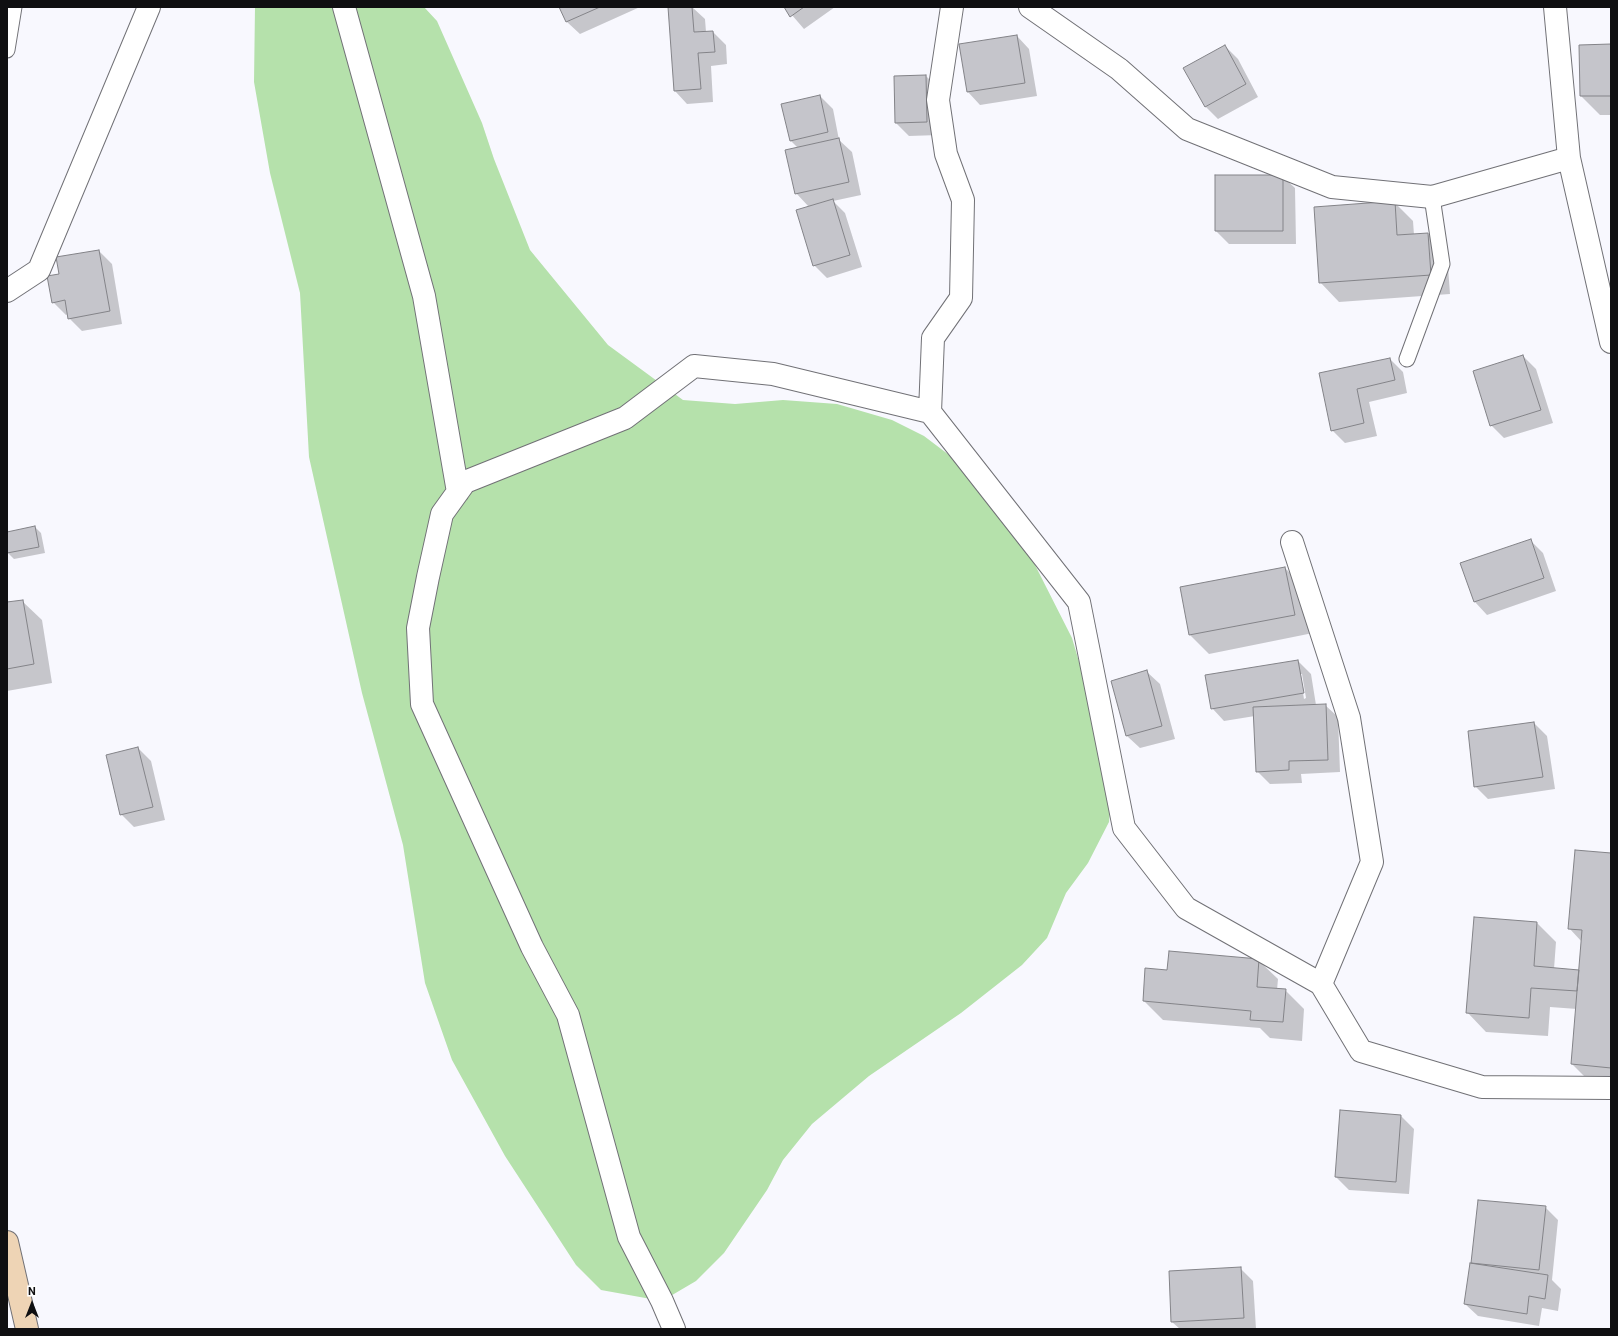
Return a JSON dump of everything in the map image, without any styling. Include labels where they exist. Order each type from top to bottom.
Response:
[{"type":"street","points":[[7,291],[39,270],[149,7]]},
{"type":"street","points":[[344,7],[424,296],[458,492]]},
{"type":"street","points":[[930,412],[933,338],[961,298],[963,200],[946,154],[938,100],[952,7]]},
{"type":"street","points":[[1030,7],[1119,69],[1187,129],[1332,187],[1432,197],[1569,158]]},
{"type":"street","points":[[1555,7],[1569,158],[1611,342]]},
{"type":"street","points":[[674,1329],[662,1301],[629,1237],[568,1016],[532,947],[422,704],[418,628],[442,514],[465,482],[625,418],[694,366],[773,374],[930,412],[1079,602],[1124,828],[1186,908],[1321,984],[1361,1051],[1482,1088],[1611,1088]]},
{"type":"street","points":[[1292,542],[1348,718],[1372,862],[1321,984]]},
{"type":"street","points":[[7,1242],[27,1329]]},
{"type":"lane","points":[[7,50],[14,7]]},
{"type":"lane","points":[[1407,359],[1442,264],[1432,197]]},
{"type":"green space","points":[[255,7],[424,7],[437,21],[482,123],[494,159],[530,250],[608,345],[683,400],[735,404],[783,400],[837,404],[892,420],[924,436],[961,464],[997,500],[1034,563],[1072,638],[1113,777],[1109,822],[1088,863],[1066,893],[1047,938],[1022,965],[961,1013],[869,1076],[812,1124],[783,1160],[767,1190],[724,1253],[696,1281],[662,1301],[601,1290],[576,1265],[505,1156],[452,1060],[425,983],[403,845],[362,693],[309,457],[300,293],[270,173],[254,82]]},
{"type":"building","points":[[559,7],[600,7],[566,22]]},
{"type":"building","points":[[668,7],[692,7],[694,32],[713,31],[715,52],[698,53],[701,89],[674,91]]},
{"type":"building","points":[[784,7],[804,7],[790,17]]},
{"type":"building","points":[[1017,35],[1025,83],[967,92],[959,44]]},
{"type":"building","points":[[1611,44],[1611,96],[1580,96],[1579,45]]},
{"type":"building","points":[[1225,45],[1246,84],[1205,107],[1183,68]]},
{"type":"building","points":[[926,75],[927,122],[895,123],[894,76]]},
{"type":"building","points":[[820,95],[828,132],[790,141],[781,104]]},
{"type":"building","points":[[839,138],[849,182],[795,194],[785,150]]},
{"type":"building","points":[[1215,175],[1283,175],[1283,231],[1215,231]]},
{"type":"building","points":[[833,199],[850,255],[813,266],[796,210]]},
{"type":"building","points":[[1395,201],[1397,235],[1428,233],[1431,275],[1319,283],[1314,207]]},
{"type":"building","points":[[99,250],[110,311],[68,319],[65,300],[52,303],[47,276],[59,274],[56,257]]},
{"type":"building","points":[[1523,355],[1541,410],[1490,426],[1473,371]]},
{"type":"building","points":[[1390,358],[1395,380],[1357,389],[1364,423],[1331,431],[1319,373]]},
{"type":"building","points":[[35,526],[39,547],[7,553],[7,532]]},
{"type":"building","points":[[1531,539],[1544,578],[1474,602],[1460,563]]},
{"type":"building","points":[[1285,567],[1295,615],[1189,635],[1180,587]]},
{"type":"building","points":[[23,600],[34,664],[7,669],[7,602]]},
{"type":"building","points":[[1298,660],[1304,693],[1211,709],[1205,675]]},
{"type":"building","points":[[1147,670],[1162,726],[1126,736],[1111,681]]},
{"type":"building","points":[[1326,704],[1328,760],[1289,761],[1289,770],[1256,772],[1253,707]]},
{"type":"building","points":[[1534,722],[1543,777],[1474,787],[1468,731]]},
{"type":"building","points":[[138,747],[153,807],[120,815],[106,755]]},
{"type":"building","points":[[1575,850],[1611,853],[1611,1068],[1571,1064],[1582,930],[1568,929]]},
{"type":"building","points":[[1474,917],[1537,922],[1534,966],[1579,970],[1577,991],[1531,988],[1529,1018],[1466,1013]]},
{"type":"building","points":[[1169,951],[1259,959],[1257,987],[1286,989],[1283,1022],[1250,1020],[1251,1011],[1143,1001],[1145,968],[1167,970]]},
{"type":"building","points":[[1340,1110],[1401,1115],[1396,1182],[1335,1177]]},
{"type":"building","points":[[1478,1200],[1546,1206],[1539,1270],[1471,1263]]},
{"type":"building","points":[[1470,1263],[1548,1275],[1545,1299],[1529,1296],[1527,1314],[1464,1304]]},
{"type":"building","points":[[1241,1267],[1244,1318],[1171,1322],[1169,1271]]}]
